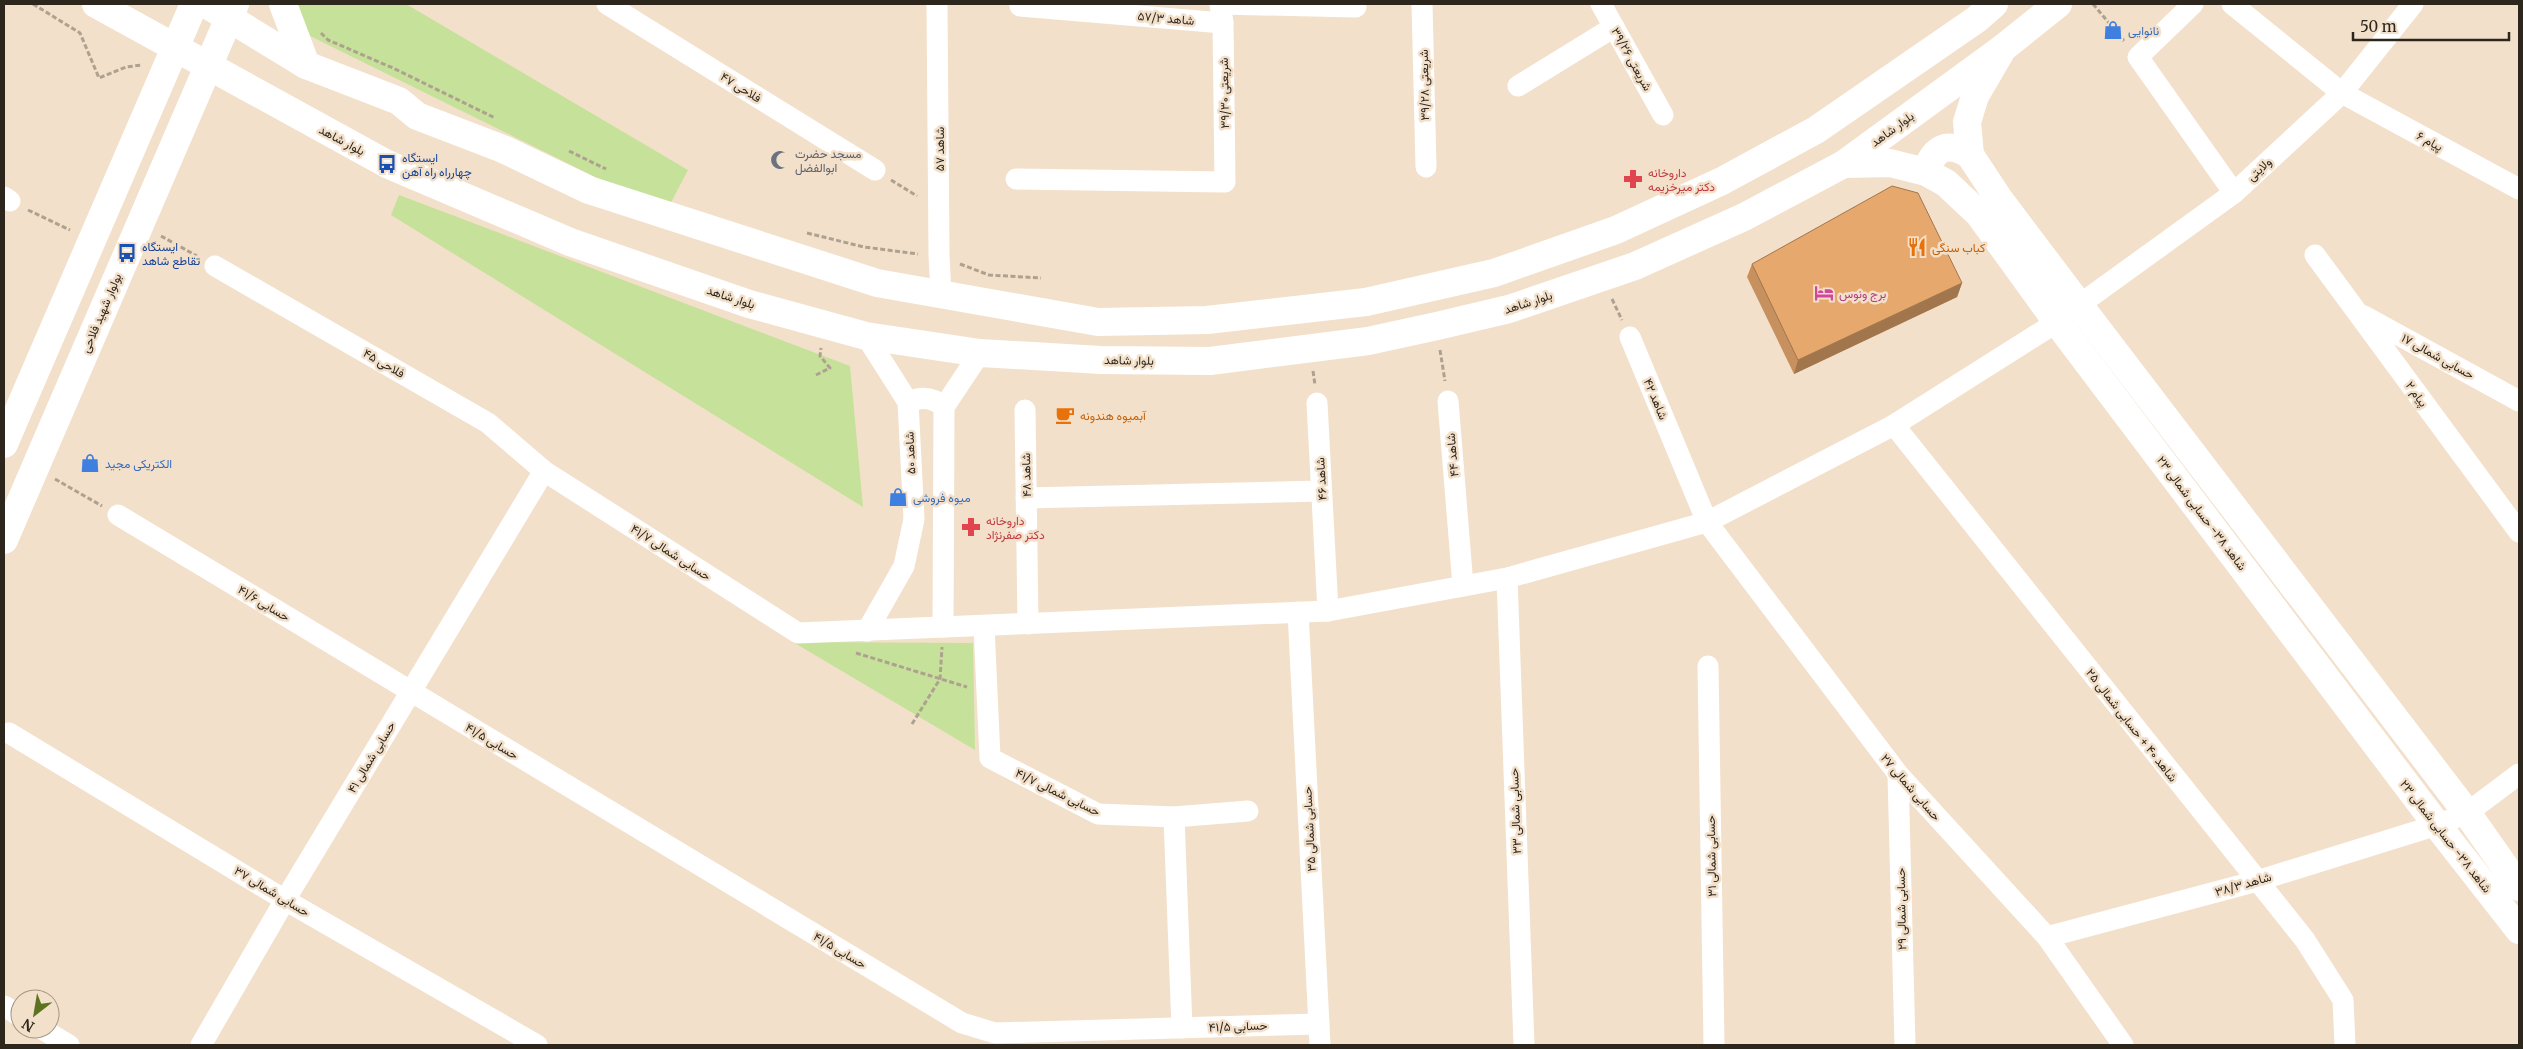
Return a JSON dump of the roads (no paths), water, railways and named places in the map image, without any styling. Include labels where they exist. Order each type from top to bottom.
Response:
[{"type":"main road","name":"بلوار شاهد","points":[[96,4],[386,164],[570,242],[749,304],[866,336],[980,353],[1101,360],[1210,361],[1368,341],[1437,326],[1509,309],[1635,266],[1744,217],[1844,164],[2003,48],[2058,4]]},
{"type":"main road","points":[[4,444],[90,241],[194,4]]},
{"type":"main road","points":[[206,4],[232,11],[306,65],[399,101],[417,116],[503,149],[589,190],[877,283],[1098,322],[1208,320],[1366,302],[1494,273],[1616,230],[1722,180],[1807,135],[1977,19],[1994,4]]},
{"type":"main road","points":[[283,4],[306,65]]},
{"type":"main road","name":"بولوار شهید فلاحی","points":[[4,540],[232,11]]},
{"type":"main road","points":[[1970,155],[1967,122],[1974,96],[2003,48]]},
{"type":"main road","points":[[1926,172],[1930,158],[1942,148],[1957,147],[1970,155],[1999,199],[2079,306],[2466,814],[2519,887]]},
{"type":"main road","name":"شاهد ۳۸- حسابی شمالی ۲۳","points":[[1844,164],[1890,163],[1926,172],[1946,183],[1979,214],[2057,322],[2519,930]]},
{"type":"street","name":"فلاحی ۴۷","points":[[607,4],[875,170]]},
{"type":"street","name":"شاهد ۵۷","points":[[938,4],[939,255],[941,294]]},
{"type":"street","name":"شریعتی ۳۹/۲۸","points":[[1422,4],[1426,167]]},
{"type":"street","name":"شریعتی ۳۹/۲۶","points":[[1601,4],[1663,115]]},
{"type":"street","points":[[2193,4],[2138,57],[2234,193]]},
{"type":"street","name":"پیام ۶","points":[[2232,4],[2342,92],[2519,189]]},
{"type":"street","name":"ولایتی","points":[[2079,306],[2234,193],[2342,92],[2413,4]]},
{"type":"street","name":"شاهد ۵۷/۳","points":[[1020,6],[1221,10],[1356,7]]},
{"type":"street","name":"شریعتی ۳۹/۳۰","points":[[1016,179],[1225,182],[1221,10]]},
{"type":"street","points":[[1518,86],[1614,27]]},
{"type":"street","name":"پیام ۲","points":[[2315,256],[2519,532]]},
{"type":"street","name":"فلاحی ۴۵","points":[[215,266],[488,423],[544,472]]},
{"type":"street","name":"حسابی شمالی ۱۷","points":[[2357,312],[2519,401]]},
{"type":"street","points":[[867,630],[1328,611],[1507,578],[1707,522],[1894,425],[2057,322]]},
{"type":"street","name":"شاهد ۵۰","points":[[866,336],[908,402],[914,519],[904,566],[867,630]]},
{"type":"street","name":"شاهد ۴۲","points":[[1630,337],[1707,522]]},
{"type":"street","points":[[943,627],[944,407],[980,353]]},
{"type":"street","points":[[908,402],[930,398],[944,407]]},
{"type":"street","name":"شاهد ۴۴","points":[[1448,401],[1463,586]]},
{"type":"street","name":"شاهد ۴۶","points":[[1317,403],[1328,611]]},
{"type":"street","name":"شاهد ۴۸","points":[[1025,410],[1028,624]]},
{"type":"street","name":"شاهد ۴۰ + حسابی شمالی ۲۵","points":[[1894,425],[2305,940],[2343,1000],[2345,1041]]},
{"type":"street","name":"حسابی شمالی ۴۱/۷","points":[[544,472],[798,633],[867,630]]},
{"type":"street","name":"حسابی شمالی ۴۱","points":[[201,1045],[285,900],[544,472]]},
{"type":"street","points":[[1026,498],[1321,491]]},
{"type":"street","name":"حسابی ۴۱/۶","points":[[118,515],[410,692]]},
{"type":"street","name":"حسابی شمالی ۲۷","points":[[1707,522],[1898,774],[2046,937],[2123,1045]]},
{"type":"street","name":"حسابی شمالی ۳۳","points":[[1507,578],[1524,1045]]},
{"type":"street","name":"حسابی شمالی ۳۵","points":[[1298,612],[1320,1045]]},
{"type":"street","name":"حسابی شمالی ۴۱/۷","points":[[984,626],[990,758],[1098,814],[1174,817],[1248,811]]},
{"type":"street","name":"حسابی شمالی ۳۱","points":[[1708,666],[1714,1045]]},
{"type":"street","name":"حسابی ۴۱/۵","points":[[410,692],[962,1023],[995,1033],[1318,1024]]},
{"type":"street","name":"حسابی شمالی ۳۷","points":[[8,733],[285,900],[537,1045]]},
{"type":"street","name":"حسابی شمالی ۲۹","points":[[1898,774],[1904,1045]]},
{"type":"street","name":"شاهد ۳۸/۳","points":[[2046,937],[2257,881],[2438,825],[2466,814],[2519,774]]},
{"type":"street","points":[[1174,817],[1182,1028]]},
{"type":"place","name":"نانوایی","points":[[2113,30]]},
{"type":"place","name":"مسجد حضرت ابوالفضل","points":[[780,160]]},
{"type":"place","name":"ایستگاه چهارراه راه آهن","points":[[387,164]]},
{"type":"place","name":"داروخانه دکتر میرخزیمه","points":[[1633,179]]},
{"type":"place","name":"کباب سنگی","points":[[1917,247]]},
{"type":"place","name":"ایستگاه تقاطع شاهد","points":[[127,253]]},
{"type":"place","name":"برج ونوس","points":[[1824,293]]},
{"type":"place","name":"آبمیوه هندونه","points":[[1065,415]]},
{"type":"place","name":"الکتریکی مجید","points":[[90,463]]},
{"type":"place","name":"میوه فروشی","points":[[898,497]]},
{"type":"place","name":"داروخانه دکتر صفرنژاد","points":[[971,527]]}]
